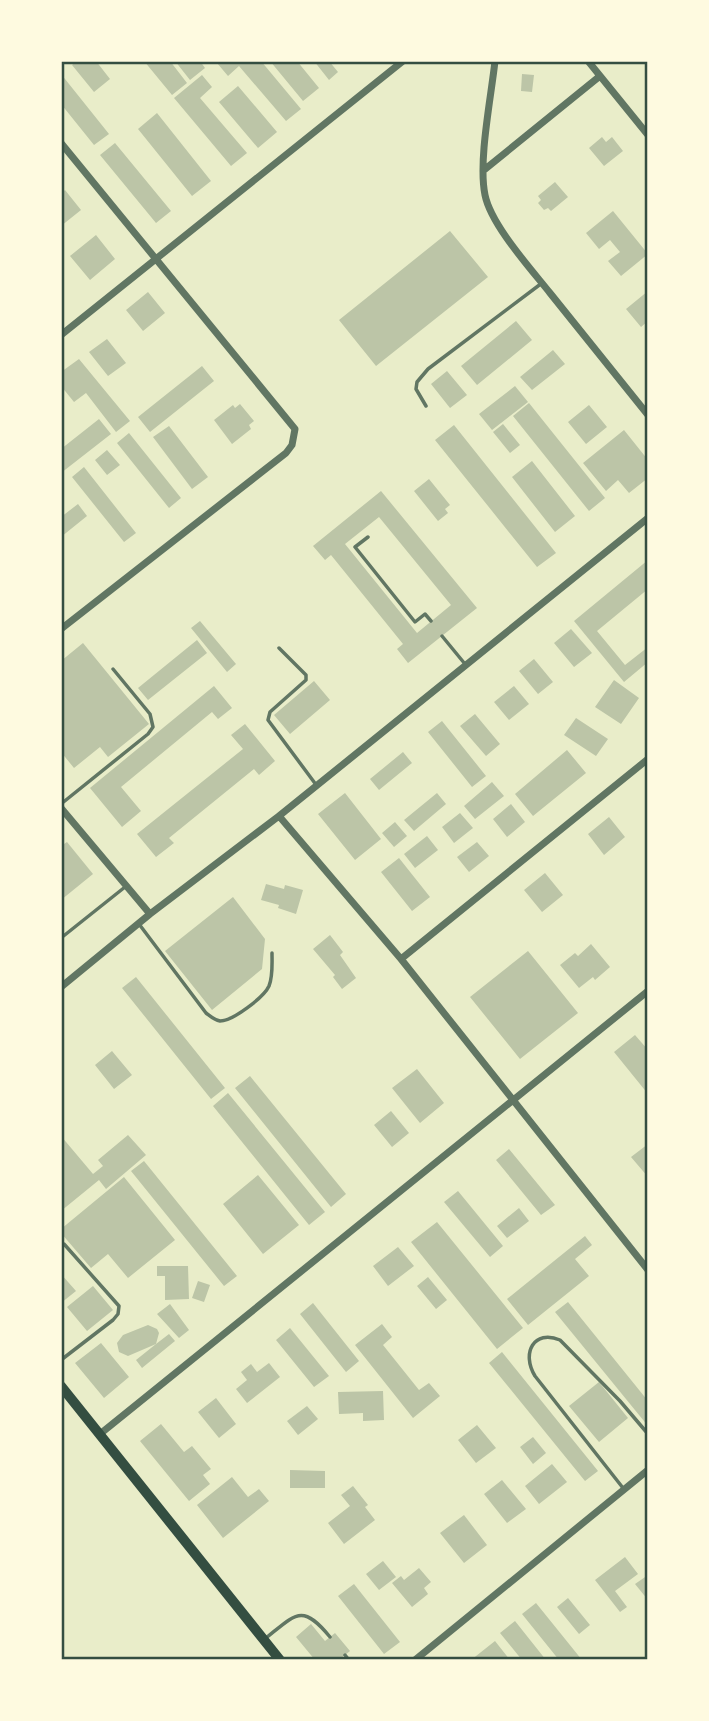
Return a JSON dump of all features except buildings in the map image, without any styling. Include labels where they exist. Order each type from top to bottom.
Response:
[{"type":"main road","points":[[61,1386],[280,1660]]},
{"type":"street","points":[[61,335],[403,61]]},
{"type":"street","points":[[495,61],[484,170],[485,198],[495,219],[542,283],[648,415]]},
{"type":"street","points":[[588,61],[648,135]]},
{"type":"street","points":[[484,170],[600,76]]},
{"type":"street","points":[[61,143],[295,429],[295,437],[286,453],[61,629]]},
{"type":"street","points":[[61,987],[150,914],[317,786],[648,518]]},
{"type":"street","points":[[401,959],[648,759]]},
{"type":"street","points":[[61,806],[150,914]]},
{"type":"street","points":[[279,816],[401,959],[648,1270]]},
{"type":"street","points":[[100,1434],[648,991]]},
{"type":"street","points":[[415,1660],[648,1470]]},
{"type":"lane","points":[[426,405],[416,389],[417,382],[428,369],[542,283]]},
{"type":"lane","points":[[368,537],[355,547],[415,622],[425,614],[431,621]]},
{"type":"lane","points":[[442,636],[466,664]]},
{"type":"lane","points":[[279,648],[306,675],[306,680],[270,712],[268,720],[317,786]]},
{"type":"lane","points":[[61,806],[153,727],[150,714],[113,669]]},
{"type":"lane","points":[[61,938],[127,886]]},
{"type":"lane","points":[[139,924],[206,1013],[220,1021],[242,1011],[265,992],[271,975],[272,953]]},
{"type":"lane","points":[[61,1360],[113,1320],[118,1314],[119,1306],[64,1244]]},
{"type":"lane","points":[[624,1490],[535,1376],[527,1356],[530,1349],[545,1337],[560,1340],[620,1401],[648,1434]]},
{"type":"lane","points":[[264,1639],[293,1617],[300,1615],[308,1615],[315,1620],[330,1637]]},
{"type":"lane","points":[[345,1655],[349,1660]]}]
